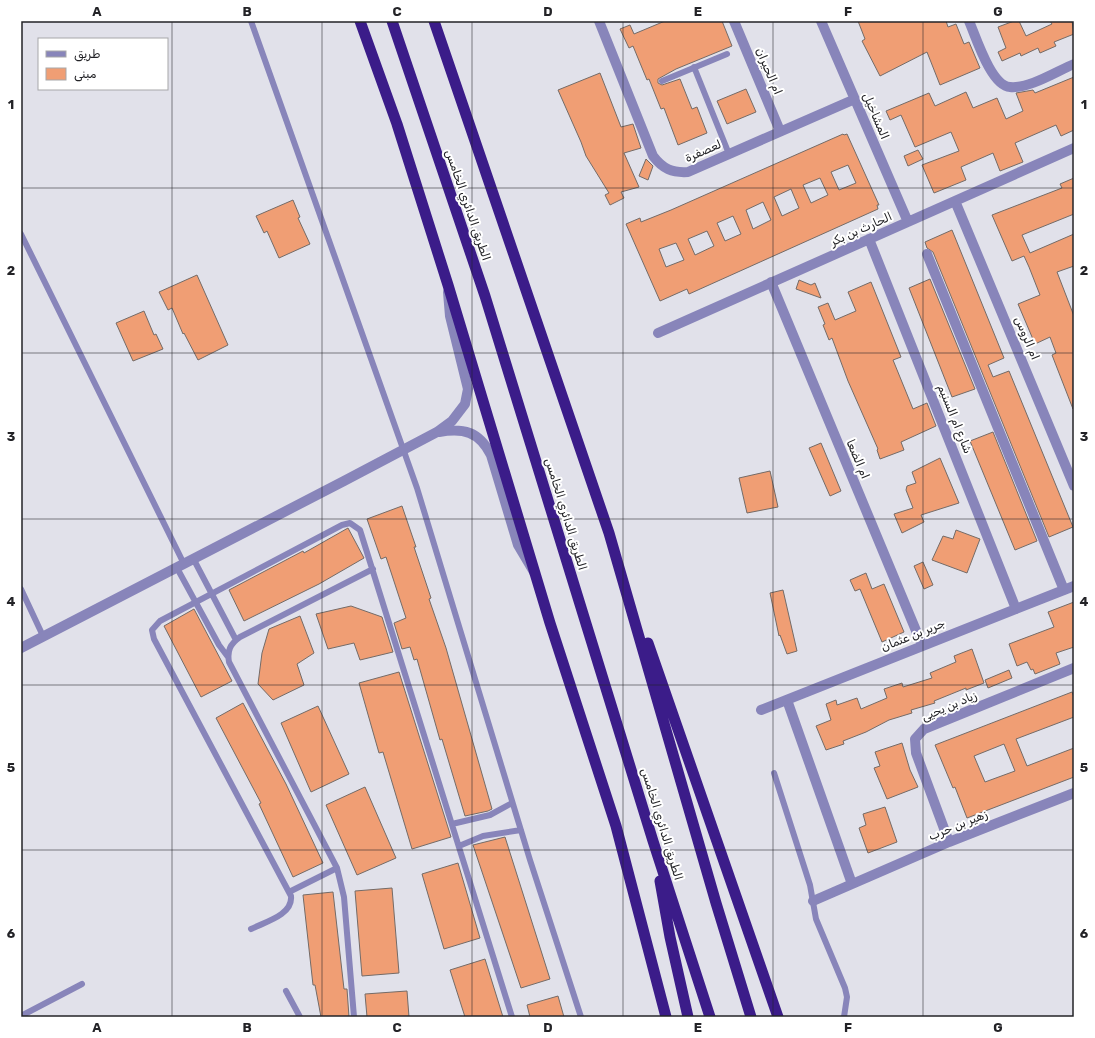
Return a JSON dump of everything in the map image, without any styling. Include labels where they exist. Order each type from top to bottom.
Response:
[{"type":"highway","points":[[360,21],[397,124],[537,575],[550,623],[616,826],[666,1017]]},
{"type":"highway","name":"الطريق الدائري الخامس","points":[[392,21],[486,296],[653,841],[710,1017]]},
{"type":"highway","points":[[434,21],[447,52],[609,533],[778,1017]]},
{"type":"highway","points":[[440,21],[447,52]]},
{"type":"highway","points":[[609,533],[716,903],[751,1017]]},
{"type":"highway","points":[[653,841],[670,936],[688,1017]]},
{"type":"street","name":"لعصفرة","points":[[600,21],[654,156],[661,166],[677,173],[688,172],[855,99]]},
{"type":"street","name":"ام الحيران","points":[[734,21],[780,131]]},
{"type":"street","name":"المشاخيل","points":[[821,21],[908,222]]},
{"type":"street","points":[[969,21],[992,74],[1008,87],[1027,85],[1074,64]]},
{"type":"street","name":"الحارث بن بكر","points":[[658,332],[1074,148]]},
{"type":"street","name":"ام الروس","points":[[955,201],[1074,486]]},
{"type":"street","name":"شارع ام السنيم","points":[[869,239],[1016,609]]},
{"type":"street","points":[[927,254],[1064,590]]},
{"type":"street","name":"ام الضعا","points":[[771,282],[922,646]]},
{"type":"street","points":[[21,648],[194,560],[404,450],[437,432],[452,421],[461,411],[468,389],[450,316],[448,285]]},
{"type":"street","points":[[437,432],[464,430],[475,436],[487,447],[492,458],[518,545],[526,561],[537,575]]},
{"type":"street","name":"جرير بن عثمان","points":[[761,710],[1074,586]]},
{"type":"street","name":"زياد بن يحيى","points":[[949,842],[916,752],[915,738],[924,729],[1074,668]]},
{"type":"street","points":[[787,700],[852,884]]},
{"type":"street","name":"زهير بن حرب","points":[[813,901],[949,842],[1074,793]]},
{"type":"lane","points":[[251,21],[404,450],[512,803],[581,1017]]},
{"type":"lane","points":[[662,81],[727,54]]},
{"type":"lane","points":[[694,68],[730,154]]},
{"type":"lane","points":[[21,234],[181,566],[196,602],[219,645],[228,657],[229,662],[337,868],[344,897],[354,1017]]},
{"type":"lane","points":[[250,929],[287,910],[291,901],[289,892],[152,635],[156,623],[346,523],[354,524],[360,530],[373,569],[512,1017]]},
{"type":"lane","points":[[194,560],[236,640]]},
{"type":"lane","points":[[228,657],[230,648],[236,640],[373,569]]},
{"type":"lane","points":[[21,589],[43,636]]},
{"type":"lane","points":[[774,773],[810,885],[816,920],[846,988],[847,997],[844,1017]]},
{"type":"lane","points":[[452,824],[490,815],[512,803]]},
{"type":"lane","points":[[459,846],[483,836],[521,830]]},
{"type":"lane","points":[[289,892],[337,868]]},
{"type":"lane","points":[[21,1016],[82,984]]},
{"type":"lane","points":[[286,991],[300,1017]]},
{"type":"building","points":[[665,21],[722,21],[732,46],[676,69],[658,79],[658,83],[662,85],[680,79],[692,109],[697,107],[707,133],[678,145],[664,108],[661,109],[649,79],[647,80],[633,46],[629,48],[620,29],[630,25],[634,34]]},
{"type":"building","points":[[858,21],[946,21],[948,27],[956,24],[964,44],[969,42],[980,68],[940,85],[927,52],[880,76],[862,41],[865,39]]},
{"type":"building","points":[[1014,21],[1019,21],[1026,36],[1052,24],[1050,21],[1072,21],[1074,34],[1054,42],[1056,46],[1040,53],[1038,48],[1021,56],[1020,53],[1002,61],[998,52],[1006,48],[998,27]]},
{"type":"building","points":[[600,73],[621,127],[633,124],[641,148],[624,153],[639,187],[621,192],[624,198],[610,205],[605,195],[609,193],[586,156],[558,90]]},
{"type":"building","points":[[1074,77],[1074,130],[1061,136],[1056,125],[1015,143],[1023,162],[1000,171],[993,153],[961,167],[966,180],[934,193],[922,165],[959,151],[951,132],[915,147],[901,115],[890,120],[886,111],[929,93],[935,106],[966,92],[973,108],[997,98],[1006,119],[1023,111],[1016,93],[1033,90],[1035,93]]},
{"type":"building","points":[[746,89],[756,112],[727,124],[717,101]]},
{"type":"building","points":[[843,134],[847,134],[879,205],[877,205],[878,209],[689,294],[687,289],[660,301],[626,224],[640,218],[641,222]],"holes":[[[848,165],[856,183],[839,190],[831,172]],[[820,178],[828,195],[811,203],[803,185]],[[791,189],[799,208],[782,216],[774,197]],[[763,202],[771,220],[753,229],[746,210]],[[733,216],[741,234],[725,241],[717,223]],[[707,231],[714,246],[695,255],[688,239]],[[676,243],[684,260],[666,267],[659,249]]]},
{"type":"building","points":[[918,150],[923,159],[908,166],[904,156]]},
{"type":"building","points":[[646,159],[653,166],[648,180],[639,176]]},
{"type":"building","points":[[1074,178],[1074,214],[1022,235],[1030,253],[1074,234],[1074,266],[1057,272],[1074,316],[1073,409],[1052,355],[1056,353],[1050,337],[1035,344],[1018,304],[1040,295],[1029,267],[1024,256],[1012,261],[992,215],[1062,188],[1060,184]]},
{"type":"building","points":[[293,200],[300,217],[298,218],[310,244],[279,258],[267,231],[264,233],[256,216]]},
{"type":"building","points":[[952,230],[1004,358],[988,365],[993,377],[1009,371],[1073,527],[1049,537],[933,252],[927,248],[925,242]]},
{"type":"building","points":[[197,275],[228,345],[198,360],[184,333],[183,334],[172,308],[168,310],[159,292]]},
{"type":"building","points":[[930,279],[975,389],[952,397],[909,288]]},
{"type":"building","points":[[799,280],[811,285],[815,283],[821,298],[796,289]]},
{"type":"building","points":[[871,282],[901,357],[893,360],[913,409],[927,403],[936,426],[901,442],[904,450],[880,459],[878,449],[848,381],[832,338],[829,340],[823,325],[825,324],[818,307],[828,303],[835,320],[856,311],[848,292]]},
{"type":"building","points":[[144,311],[154,335],[156,334],[163,349],[133,361],[116,323]]},
{"type":"building","points":[[993,432],[1037,541],[1015,550],[970,441]]},
{"type":"building","points":[[821,443],[841,491],[830,496],[809,448]]},
{"type":"building","points":[[940,458],[959,503],[921,515],[924,522],[902,533],[894,514],[913,508],[906,490],[907,486],[916,483],[912,472]]},
{"type":"building","points":[[770,471],[778,507],[747,513],[739,478]]},
{"type":"building","points":[[402,506],[431,598],[429,599],[446,648],[492,809],[488,811],[465,816],[442,739],[440,740],[417,659],[414,660],[410,647],[402,649],[394,623],[406,618],[386,557],[381,559],[367,519]]},
{"type":"building","points":[[348,528],[364,558],[319,584],[244,621],[229,590],[303,551],[304,553]]},
{"type":"building","points":[[956,530],[980,539],[967,573],[932,560],[943,536],[953,539]]},
{"type":"building","points":[[923,562],[933,585],[924,589],[914,566]]},
{"type":"building","points":[[866,573],[872,589],[884,584],[904,632],[882,642],[860,589],[855,591],[850,580]]},
{"type":"building","points":[[783,590],[797,651],[787,654],[780,635],[779,636],[770,593]]},
{"type":"building","points":[[1074,602],[1074,647],[1056,653],[1060,664],[1035,674],[1027,662],[1017,666],[1009,644],[1054,627],[1048,612]]},
{"type":"building","points":[[351,606],[382,617],[393,652],[360,660],[354,643],[328,649],[316,614]]},
{"type":"building","points":[[194,609],[232,681],[201,697],[164,626]]},
{"type":"building","points":[[300,616],[314,653],[297,664],[304,685],[273,700],[258,684],[262,653],[269,629]]},
{"type":"building","points":[[972,649],[984,683],[966,690],[966,688],[934,701],[935,703],[911,710],[912,713],[889,720],[866,732],[843,741],[844,744],[826,750],[816,726],[831,720],[826,704],[836,700],[837,705],[857,698],[861,709],[887,698],[884,689],[902,683],[903,687],[932,678],[930,673],[956,662],[954,656]]},
{"type":"building","points":[[1009,670],[1012,678],[988,688],[985,680]]},
{"type":"building","points":[[399,672],[451,837],[412,849],[383,752],[379,753],[359,683]]},
{"type":"building","points":[[1072,692],[1074,697],[1074,717],[1016,739],[1027,766],[1074,748],[1074,777],[967,818],[955,787],[953,788],[935,745]],"holes":[[[1004,744],[1015,771],[985,782],[974,756]]]},
{"type":"building","points":[[243,703],[286,784],[323,863],[293,877],[259,804],[261,803],[216,718]]},
{"type":"building","points":[[318,706],[349,774],[311,792],[281,723]]},
{"type":"building","points":[[902,743],[910,770],[918,787],[887,799],[874,768],[880,766],[875,752]]},
{"type":"building","points":[[365,787],[396,858],[357,875],[326,805]]},
{"type":"building","points":[[885,807],[897,842],[868,853],[859,828],[866,825],[863,814]]},
{"type":"building","points":[[505,837],[550,979],[521,988],[473,845]]},
{"type":"building","points":[[458,863],[480,938],[444,949],[422,874]]},
{"type":"building","points":[[392,888],[399,973],[362,976],[355,891]]},
{"type":"building","points":[[333,892],[344,989],[347,989],[349,1017],[321,1017],[315,985],[313,985],[303,895]]},
{"type":"building","points":[[485,959],[503,1017],[465,1017],[450,970]]},
{"type":"building","points":[[407,991],[409,1017],[367,1017],[365,994]]},
{"type":"building","points":[[558,996],[564,1017],[530,1017],[527,1005]]}]
